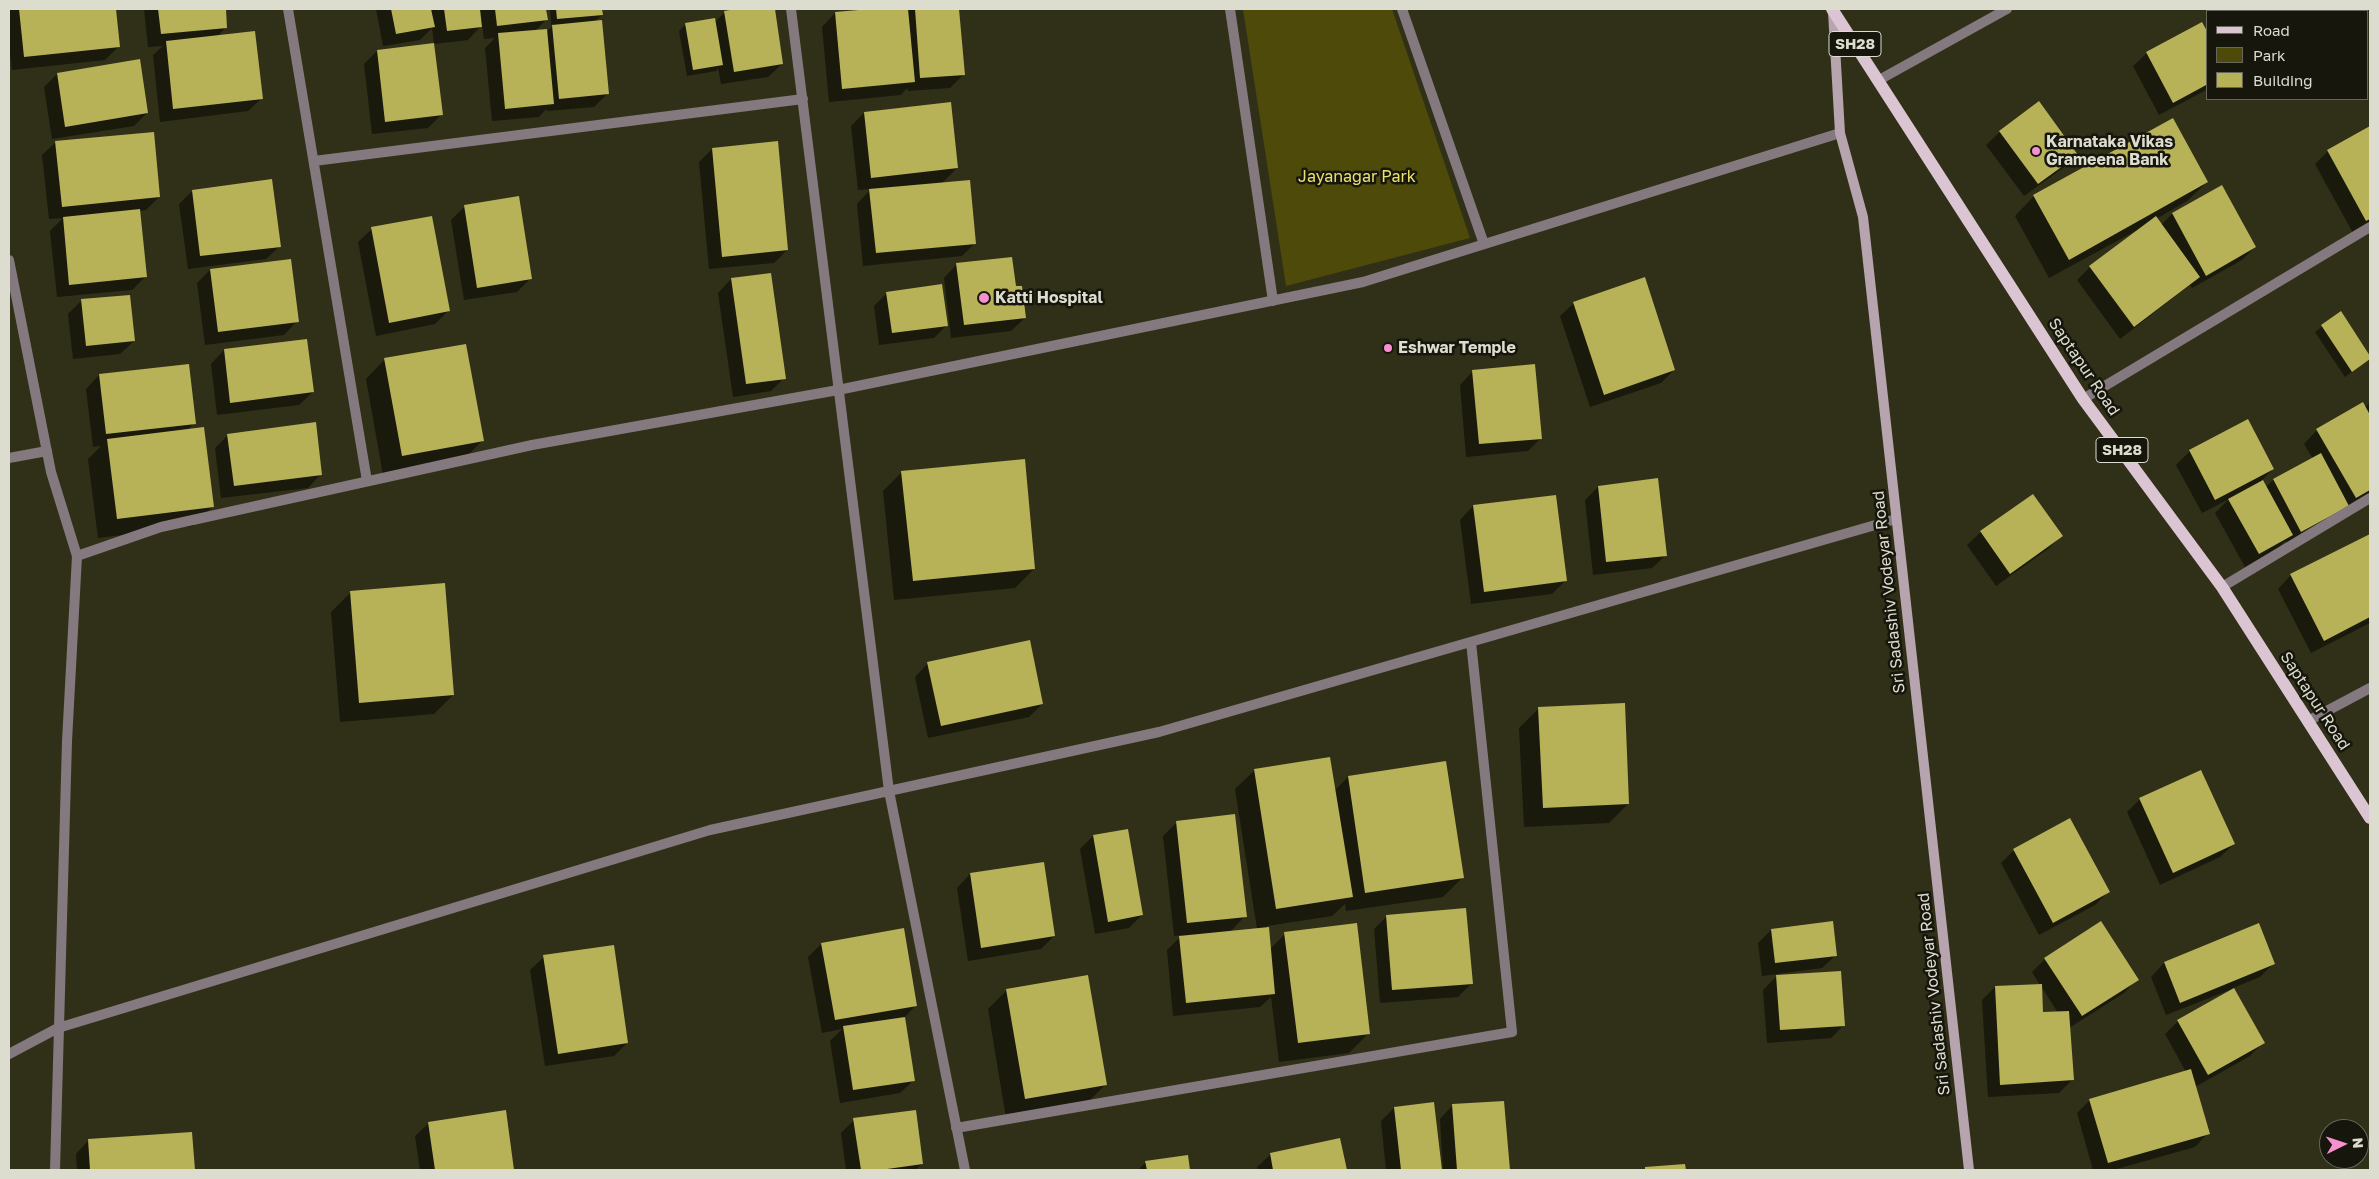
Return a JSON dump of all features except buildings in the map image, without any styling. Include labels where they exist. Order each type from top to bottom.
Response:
[{"type":"main road","name":"SH28","points":[[1833,10],[1879,80]]},
{"type":"main road","name":"Sri Sadashiv Vodeyar Road","points":[[1833,10],[1840,134],[1863,216],[1969,1170]]},
{"type":"main road","name":"Saptapur Road","points":[[1879,80],[2083,399],[2222,587],[2370,818]]},
{"type":"street","points":[[288,9],[367,481]]},
{"type":"street","points":[[791,9],[889,791],[965,1170]]},
{"type":"street","points":[[1230,9],[1273,301]]},
{"type":"street","points":[[1402,9],[1484,244]]},
{"type":"street","points":[[1879,80],[2007,9]]},
{"type":"street","points":[[314,161],[803,99]]},
{"type":"street","points":[[77,556],[161,527],[532,445],[838,390],[1363,282],[1840,134]]},
{"type":"street","points":[[2083,399],[2370,227]]},
{"type":"street","points":[[9,260],[51,472],[77,556],[67,741],[55,1170]]},
{"type":"street","points":[[9,458],[47,451]]},
{"type":"street","points":[[2222,587],[2370,498]]},
{"type":"street","points":[[9,1054],[58,1028],[710,830],[1159,732],[1896,519]]},
{"type":"street","points":[[956,1128],[1512,1032],[1471,642]]},
{"type":"street","points":[[2308,721],[2370,688]]},
{"type":"green space","name":"Jayanagar Park","points":[[1243,9],[1392,9],[1470,238],[1286,286]]},
{"type":"place","name":"Karnataka Vikas Grameena Bank","points":[[2036,151]]},
{"type":"place","name":"Katti Hospital","points":[[984,298]]},
{"type":"place","name":"Eshwar Temple","points":[[1388,348]]}]
